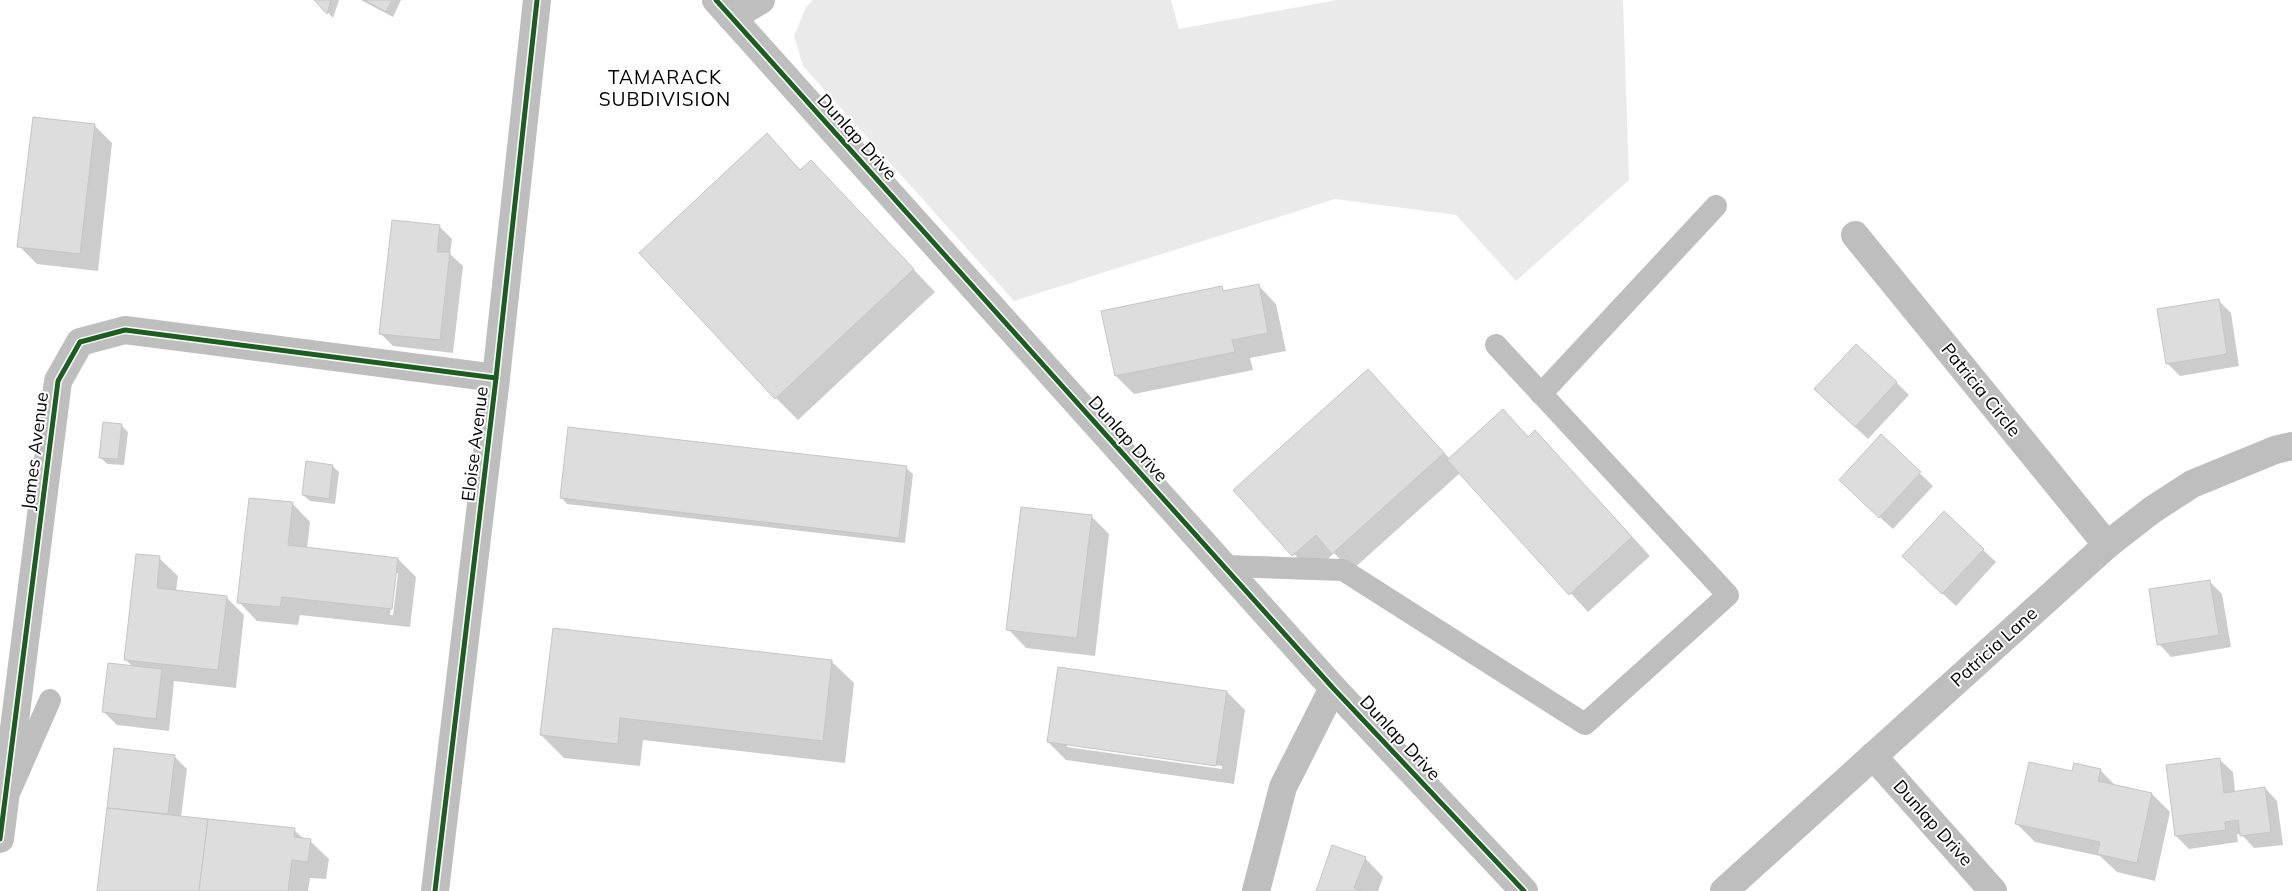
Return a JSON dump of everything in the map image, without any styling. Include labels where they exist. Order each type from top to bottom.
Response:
[{"type":"street","name":"Eloise Avenue","points":[[436,891],[496,378],[537,0]]},
{"type":"street","points":[[724,9],[761,0]]},
{"type":"street","name":"Dunlap Drive","points":[[724,9],[1333,688],[1524,891]]},
{"type":"street","name":"Patricia Circle","points":[[1854,235],[2107,545]]},
{"type":"street","name":"James Avenue","points":[[0,839],[58,381],[80,342],[126,330],[496,378]]},
{"type":"street","name":"Patricia Lane","points":[[1724,891],[2107,545],[2152,510],[2192,484],[2275,450],[2292,446]]},
{"type":"street","points":[[1256,891],[1283,787],[1333,688]]},
{"type":"street","name":"Dunlap Drive","points":[[1874,756],[1993,891]]},
{"type":"lane","points":[[1541,394],[1716,206]]},
{"type":"lane","points":[[1224,566],[1343,570],[1585,724],[1728,595],[1496,345]]},
{"type":"lane","points":[[0,815],[50,700]]},
{"type":"shaded area","points":[[813,0],[1171,0],[1179,29],[1336,0],[1623,0],[1629,180],[1516,281],[1456,215],[1335,199],[1014,301],[803,66],[794,36],[806,7]]},
{"type":"building","points":[[314,0],[331,0],[327,14]]},
{"type":"building","points":[[364,0],[392,0],[386,12]]},
{"type":"building","points":[[33,117],[95,124],[80,254],[17,247]]},
{"type":"building","points":[[767,133],[800,170],[811,160],[914,269],[775,399],[639,253]]},
{"type":"building","points":[[392,220],[440,225],[437,252],[450,252],[440,340],[379,334]]},
{"type":"building","points":[[1259,284],[1268,333],[1232,340],[1235,352],[1115,376],[1101,311],[1222,286],[1223,291]]},
{"type":"building","points":[[2219,299],[2227,354],[2166,364],[2157,309]]},
{"type":"building","points":[[1856,344],[1897,382],[1855,427],[1814,389]]},
{"type":"building","points":[[1368,369],[1444,453],[1332,554],[1316,535],[1292,556],[1233,490]]},
{"type":"building","points":[[1503,409],[1528,437],[1535,430],[1632,537],[1569,595],[1447,460]]},
{"type":"building","points":[[103,422],[122,424],[118,459],[99,458]]},
{"type":"building","points":[[568,427],[907,466],[899,538],[560,498]]},
{"type":"building","points":[[1881,434],[1921,472],[1879,518],[1839,480]]},
{"type":"building","points":[[306,461],[333,465],[329,499],[302,495]]},
{"type":"building","points":[[249,498],[293,502],[288,545],[398,558],[392,609],[282,597],[280,607],[237,603]]},
{"type":"building","points":[[1021,507],[1092,515],[1077,638],[1006,630]]},
{"type":"building","points":[[1944,511],[1984,549],[1942,594],[1902,556]]},
{"type":"building","points":[[136,554],[160,556],[157,588],[227,596],[218,670],[124,660]]},
{"type":"building","points":[[2210,580],[2219,635],[2157,645],[2149,589]]},
{"type":"building","points":[[553,628],[832,660],[823,741],[620,718],[618,744],[540,735]]},
{"type":"building","points":[[108,663],[162,669],[156,719],[102,712]]},
{"type":"building","points":[[1058,667],[1227,691],[1216,766],[1047,742]]},
{"type":"building","points":[[114,748],[175,755],[168,814],[107,808]]},
{"type":"building","points":[[2220,758],[2224,793],[2265,787],[2271,832],[2240,836],[2238,820],[2225,822],[2226,830],[2175,836],[2166,765]]},
{"type":"building","points":[[2029,762],[2072,771],[2074,763],[2101,769],[2098,781],[2152,793],[2137,863],[2097,854],[2100,842],[2015,824]]},
{"type":"building","points":[[107,808],[208,819],[199,891],[97,891]]},
{"type":"building","points":[[208,819],[295,828],[294,837],[311,839],[308,862],[292,860],[288,891],[199,891]]},
{"type":"building","points":[[1332,845],[1366,857],[1354,888],[1362,891],[1316,891]]},
{"type":"cycle path","points":[[435,891],[496,378],[537,0]]},
{"type":"cycle path","points":[[716,0],[1333,688],[1524,891]]},
{"type":"cycle path","points":[[0,839],[58,381],[80,342],[125,330],[496,378]]},
{"type":"district","name":"TAMARACK SUBDIVISION","points":[[665,88]]}]
